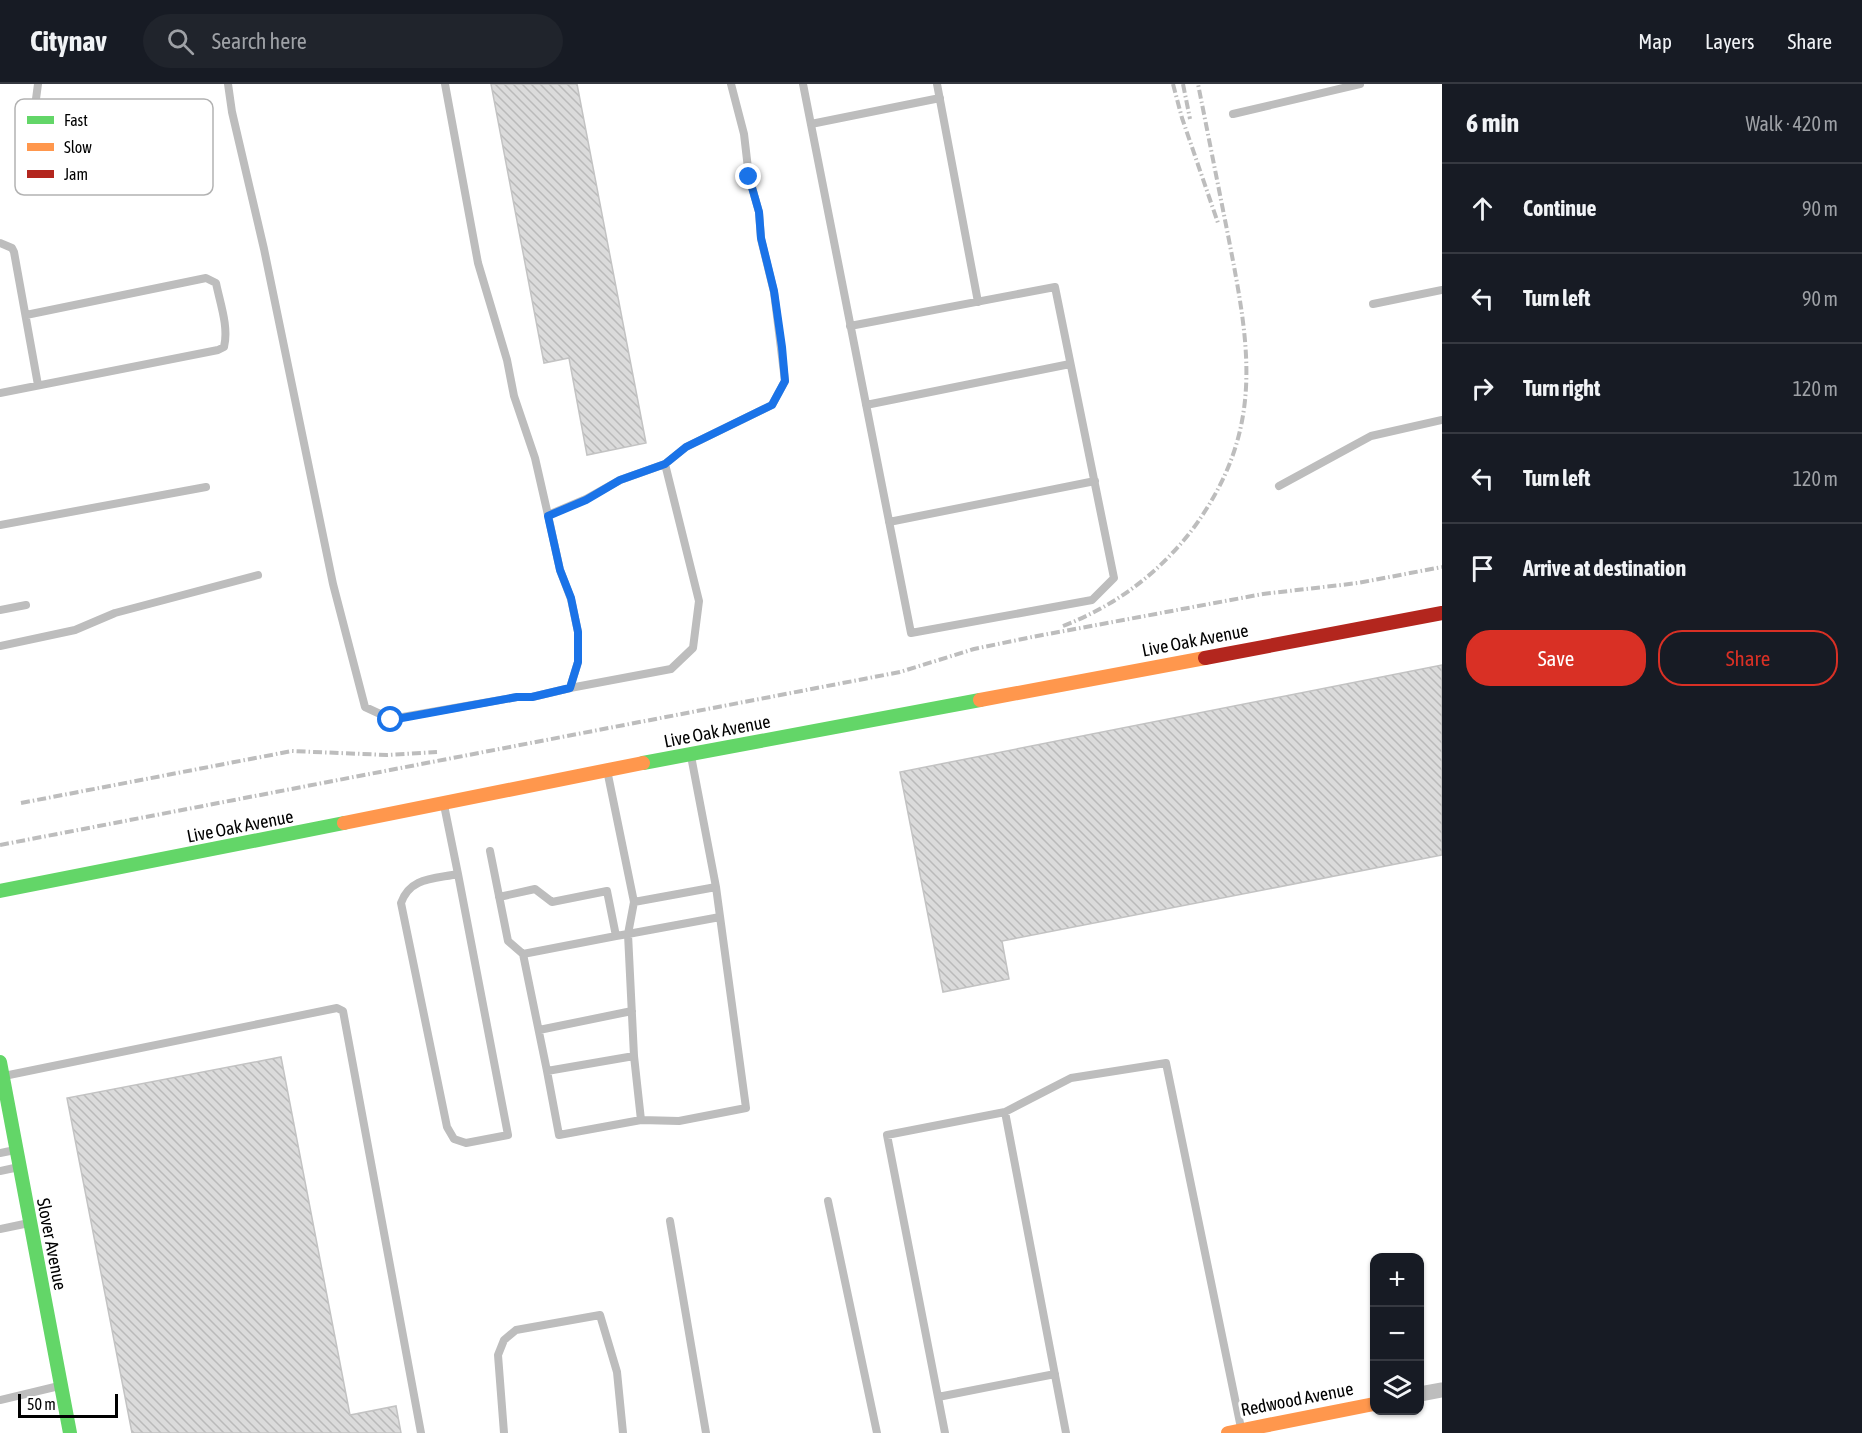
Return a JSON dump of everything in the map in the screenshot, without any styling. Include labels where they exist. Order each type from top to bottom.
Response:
[{"type":"street","name":"Live Oak Avenue","points":[[0,891],[86,876],[607,770],[1442,613]]},
{"type":"street","name":"Slover Avenue","points":[[0,1062],[5,1119],[20,1167],[70,1433]]},
{"type":"street","points":[[1424,1393],[1442,1390]]},
{"type":"street","name":"Redwood Avenue","points":[[1228,1433],[1370,1405]]},
{"type":"lane","points":[[36,99],[38,84]]},
{"type":"lane","points":[[228,84],[232,112],[264,249],[333,584],[365,707],[391,720],[517,697],[532,697],[671,669],[693,648],[699,601],[665,464]]},
{"type":"lane","points":[[445,84],[478,263],[507,360],[514,396],[535,458],[560,570],[571,598],[578,632],[578,662],[570,688]]},
{"type":"lane","points":[[548,516],[586,500],[620,480],[665,464],[686,447],[772,405],[785,381],[774,291],[761,238],[759,212],[749,177],[744,134],[731,84]]},
{"type":"lane","points":[[803,84],[850,326],[911,633],[1092,600],[1114,578],[1055,287],[850,326]]},
{"type":"lane","points":[[937,84],[978,302]]},
{"type":"lane","points":[[1233,114],[1360,84]]},
{"type":"lane","points":[[811,124],[940,98]]},
{"type":"lane","points":[[0,243],[14,252],[38,385]]},
{"type":"lane","points":[[0,393],[218,350],[224,347],[225,341],[225,324],[216,283],[206,278],[26,315]]},
{"type":"lane","points":[[1373,304],[1442,290]]},
{"type":"lane","points":[[866,405],[1070,364]]},
{"type":"lane","points":[[1279,486],[1371,436],[1442,420]]},
{"type":"lane","points":[[889,522],[1095,481]]},
{"type":"lane","points":[[0,525],[206,487]]},
{"type":"lane","points":[[0,646],[75,630],[115,613],[258,575]]},
{"type":"lane","points":[[0,610],[26,605]]},
{"type":"lane","points":[[490,851],[508,941],[523,954],[559,1135],[641,1120],[679,1121],[746,1108],[716,887],[691,754]]},
{"type":"lane","points":[[607,770],[634,902],[628,934],[634,1056],[641,1120]]},
{"type":"lane","points":[[444,803],[458,874],[508,1135],[466,1143],[454,1139],[447,1127],[401,903],[406,890],[416,883],[458,874]]},
{"type":"lane","points":[[634,902],[716,887]]},
{"type":"lane","points":[[499,897],[535,890],[552,902],[607,891],[616,936]]},
{"type":"lane","points":[[523,954],[720,917]]},
{"type":"lane","points":[[3,1077],[337,1008],[343,1011],[421,1433]]},
{"type":"lane","points":[[539,1030],[632,1011]]},
{"type":"lane","points":[[547,1071],[634,1056]]},
{"type":"lane","points":[[945,1433],[887,1135],[1005,1112],[1071,1078],[1166,1063],[1242,1430]]},
{"type":"lane","points":[[1005,1112],[1066,1433]]},
{"type":"lane","points":[[0,1153],[16,1150]]},
{"type":"lane","points":[[0,1171],[20,1167]]},
{"type":"lane","points":[[828,1201],[877,1433]]},
{"type":"lane","points":[[670,1221],[706,1433]]},
{"type":"lane","points":[[0,1228],[30,1223]]},
{"type":"lane","points":[[504,1433],[498,1355],[504,1340],[516,1330],[600,1315],[617,1372],[623,1433]]},
{"type":"lane","points":[[938,1397],[1055,1374]]},
{"type":"lane","points":[[0,1400],[61,1385]]},
{"type":"building","points":[[491,84],[577,84],[646,443],[587,455],[569,358],[544,363]]},
{"type":"building","points":[[1442,665],[1442,855],[1002,941],[1009,979],[943,992],[900,772]]},
{"type":"building","points":[[281,1057],[350,1415],[396,1406],[401,1433],[132,1433],[67,1098]]},
{"type":"railway","points":[[1173,84],[1182,118],[1218,223]]},
{"type":"railway","points":[[1183,84],[1190,119]]},
{"type":"railway","points":[[1063,626],[1100,609],[1134,587],[1179,546],[1216,493],[1232,458],[1242,423],[1246,387],[1246,352],[1242,315],[1198,84]]},
{"type":"railway","points":[[0,845],[900,672],[974,649],[1032,637],[1263,594],[1358,583],[1442,567]]},
{"type":"railway","points":[[21,803],[292,751],[387,755],[437,752]]},
{"type":"traffic: fast","points":[[643,763],[980,700]]},
{"type":"traffic: fast","points":[[0,891],[344,823]]},
{"type":"traffic: fast","points":[[0,1062],[70,1433]]},
{"type":"traffic: slow","points":[[980,700],[1205,658]]},
{"type":"traffic: slow","points":[[344,823],[643,763]]},
{"type":"traffic: slow","points":[[1228,1433],[1370,1405]]},
{"type":"traffic: jam","points":[[1205,658],[1442,613]]},
{"type":"route","points":[[391,720],[517,697],[532,697],[570,688],[578,662],[578,632],[571,598],[560,570],[548,516],[586,500],[620,480],[665,464],[686,447],[705,436],[772,405],[785,381],[782,347],[774,291],[761,238],[759,212],[749,177]]}]
